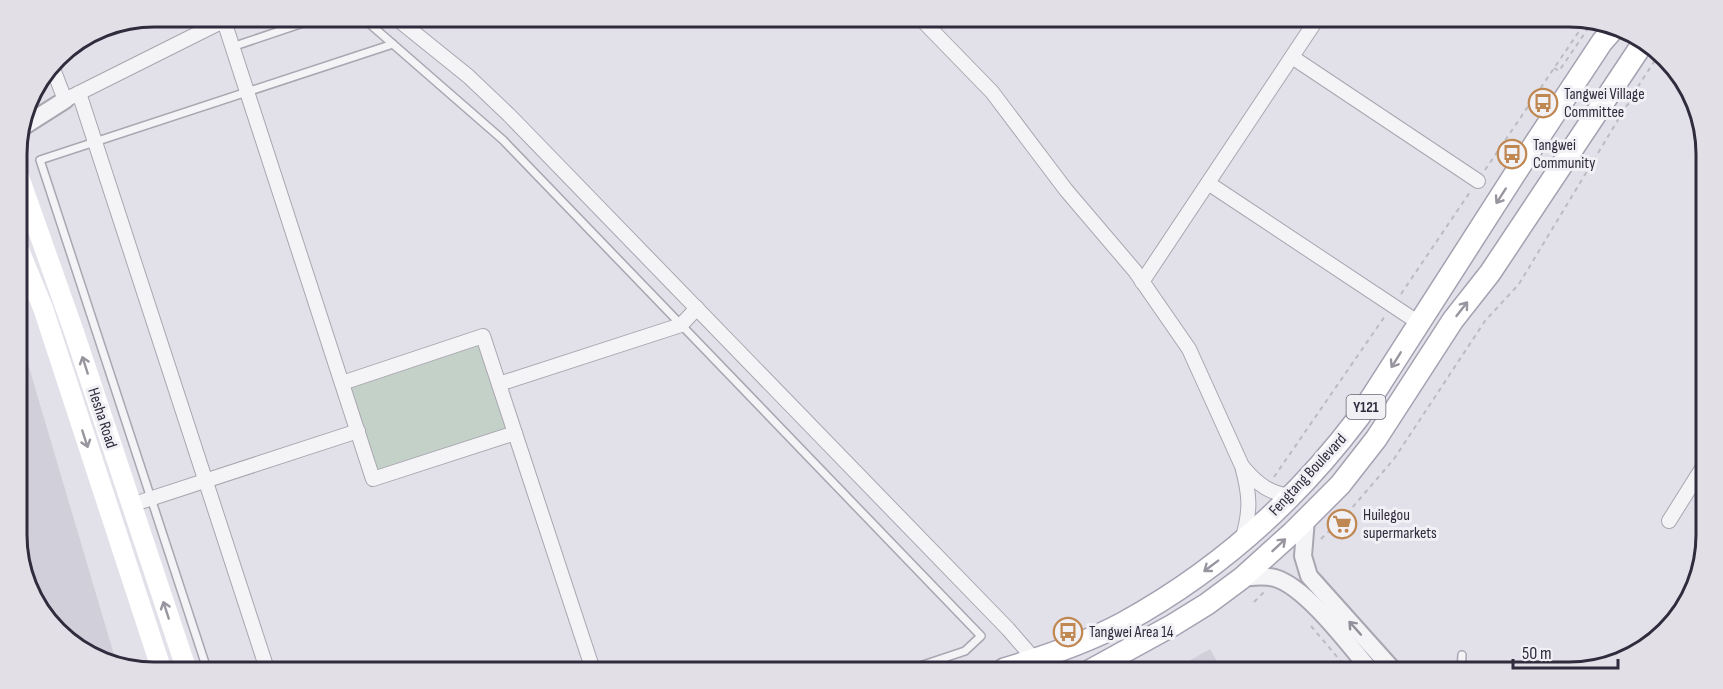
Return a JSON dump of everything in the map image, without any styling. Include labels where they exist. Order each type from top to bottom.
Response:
[{"type":"main road","name":"Fengtang Boulevard","points":[[1028,662],[1122,623],[1192,580],[1294,496],[1337,447],[1359,417],[1604,33]]},
{"type":"main road","name":"Fengtang Boulevard","points":[[1106,662],[1173,626],[1242,578],[1340,485],[1376,439],[1453,320],[1490,273],[1639,47]]},
{"type":"main road","points":[[1520,166],[1549,183]]},
{"type":"main road","name":"Hesha Road","points":[[27,199],[74,332],[184,662]]},
{"type":"main road","name":"Hesha Road","points":[[27,269],[43,308],[159,662]]},
{"type":"street","points":[[31,122],[72,97],[211,27]]},
{"type":"street","points":[[228,27],[232,47],[374,479],[515,433]]},
{"type":"street","points":[[407,27],[468,76],[509,115],[1008,629],[1035,660]]},
{"type":"street","points":[[929,27],[993,92],[1066,190],[1142,282],[1189,349],[1242,466],[1249,500],[1249,512],[1242,541]]},
{"type":"street","points":[[1142,282],[1312,27]]},
{"type":"street","points":[[1292,57],[1478,181]]},
{"type":"street","points":[[56,73],[72,97],[95,142],[265,662]]},
{"type":"street","points":[[35,110],[72,97]]},
{"type":"street","points":[[1208,183],[1419,323]]},
{"type":"street","points":[[499,384],[681,324],[697,308]]},
{"type":"street","points":[[342,383],[483,336],[590,662]]},
{"type":"street","points":[[131,505],[358,431]]},
{"type":"street","points":[[1242,466],[1254,480],[1266,489],[1277,494],[1294,496]]},
{"type":"street","points":[[1669,520],[1696,478]]},
{"type":"street","points":[[1306,519],[1303,556],[1309,576],[1386,662]]},
{"type":"street","points":[[1242,578],[1261,576],[1276,579],[1296,588],[1363,662]]},
{"type":"lane","points":[[232,47],[291,27]]},
{"type":"lane","points":[[373,27],[503,140],[981,636],[965,651],[932,662]]},
{"type":"lane","points":[[205,662],[40,160],[393,44]]},
{"type":"lane","points":[[1462,655],[1462,662]]},
{"type":"path","points":[[1266,489],[1581,28]]},
{"type":"path","points":[[1554,68],[1559,71],[1588,28]]},
{"type":"path","points":[[1303,556],[1351,509],[1394,459],[1485,321],[1519,284],[1655,61]]},
{"type":"path","points":[[1627,105],[1634,100]]},
{"type":"path","points":[[1254,602],[1276,579]]},
{"type":"path","points":[[1307,622],[1341,662]]},
{"type":"shaded area","points":[[479,344],[507,428],[378,471],[350,387]]},
{"type":"shaded area","points":[[27,360],[114,655],[83,641],[59,619],[48,606],[40,591],[29,560],[27,543]]},
{"type":"shaded area","points":[[1210,649],[1217,662],[1187,662]]},
{"type":"place","name":"Tangwei Village Committee","points":[[1543,103]]},
{"type":"place","name":"Tangwei Community","points":[[1512,154]]},
{"type":"place","name":"Huilegou supermarkets","points":[[1342,524]]},
{"type":"place","name":"Tangwei Area 14","points":[[1068,632]]}]
